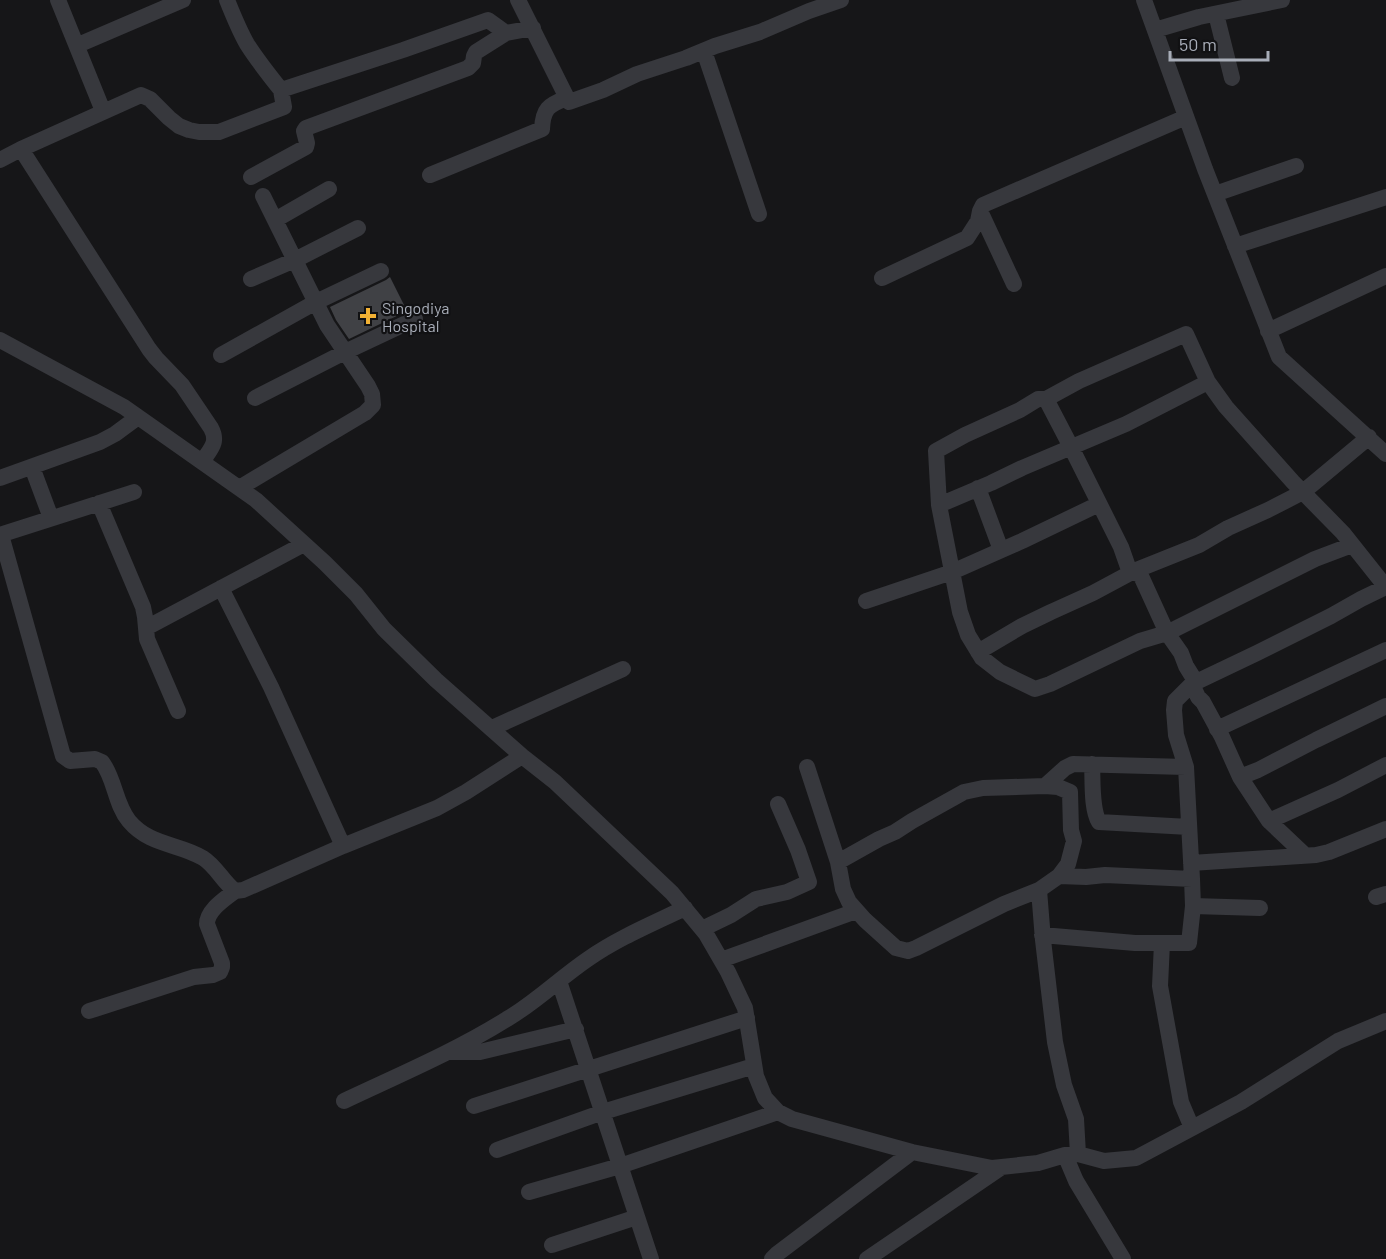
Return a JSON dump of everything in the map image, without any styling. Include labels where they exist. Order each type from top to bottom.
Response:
[{"type":"street","points":[[58,0],[103,111]]},
{"type":"street","points":[[78,45],[183,0]]},
{"type":"street","points":[[0,160],[137,96],[146,96],[169,118],[189,130],[219,132],[284,106],[281,90],[248,45],[227,0]]},
{"type":"street","points":[[518,0],[569,102],[603,90],[637,74],[759,32],[842,0]]},
{"type":"street","points":[[1144,0],[1215,194],[1279,357],[1386,454]]},
{"type":"street","points":[[1155,30],[1199,17],[1282,0]]},
{"type":"street","points":[[1216,14],[1232,78]]},
{"type":"street","points":[[281,90],[488,20],[506,33]]},
{"type":"street","points":[[250,177],[306,147],[304,131],[308,127],[468,68],[473,63],[476,52],[506,33],[532,28]]},
{"type":"street","points":[[704,51],[759,214]]},
{"type":"street","points":[[430,175],[542,129],[546,109],[567,98]]},
{"type":"street","points":[[882,278],[967,238],[978,221],[982,206],[1186,117]]},
{"type":"street","points":[[21,149],[149,349],[182,385],[211,428],[215,441],[202,462]]},
{"type":"street","points":[[1215,194],[1296,166]]},
{"type":"street","points":[[275,220],[329,189]]},
{"type":"street","points":[[238,488],[369,410],[373,405],[372,394],[368,386],[327,325],[263,196]]},
{"type":"street","points":[[1235,246],[1386,197]]},
{"type":"street","points":[[980,212],[1014,284]]},
{"type":"street","points":[[251,279],[358,228]]},
{"type":"street","points":[[221,355],[316,302],[381,271]]},
{"type":"street","points":[[1268,331],[1386,276]]},
{"type":"street","points":[[255,399],[415,319]]},
{"type":"street","points":[[1042,935],[1082,937],[1125,943],[1189,942],[1192,871],[1186,767],[1176,735],[1175,701],[1192,684],[1257,654],[1386,587],[1343,533],[1238,422],[1208,382],[1186,334],[1078,381],[1046,399],[1038,399],[936,451],[939,505],[960,612],[968,635],[982,658],[1000,672],[1035,689],[1140,641],[1167,633],[1315,560],[1352,545]]},
{"type":"street","points":[[0,340],[124,407],[256,500],[356,594],[384,629],[436,680],[555,782],[672,893],[702,929],[721,960],[745,1008],[756,1076],[765,1098],[778,1112],[792,1119],[912,1152],[992,1168],[1071,1155],[1104,1161],[1136,1158],[1241,1102],[1338,1041],[1386,1021]]},
{"type":"street","points":[[939,505],[1126,424],[1208,382]]},
{"type":"street","points":[[1046,399],[1128,567],[1141,576],[1167,633],[1194,679],[1192,684],[1198,698],[1203,702],[1240,777],[1269,821],[1306,856]]},
{"type":"street","points":[[2,473],[32,467],[100,442],[138,417]]},
{"type":"street","points":[[978,652],[1022,626],[1134,571],[1198,545],[1303,492],[1369,437]]},
{"type":"street","points":[[32,467],[51,519]]},
{"type":"street","points":[[978,488],[1001,550]]},
{"type":"street","points":[[134,492],[0,535],[63,756],[70,761],[95,759],[102,762],[128,820],[160,842],[206,860],[235,891]]},
{"type":"street","points":[[99,503],[144,607],[150,650],[178,711]]},
{"type":"street","points":[[866,601],[952,572],[1099,504]]},
{"type":"street","points":[[146,628],[304,544]]},
{"type":"street","points":[[221,588],[271,687],[343,846]]},
{"type":"street","points":[[1217,729],[1386,650]]},
{"type":"street","points":[[492,728],[623,669]]},
{"type":"street","points":[[1240,777],[1386,706]]},
{"type":"street","points":[[89,1011],[194,976],[213,975],[220,972],[222,963],[207,920],[212,911],[235,891],[243,890],[437,808],[522,756]]},
{"type":"street","points":[[1092,764],[1095,810],[1099,822],[1189,827]]},
{"type":"street","points":[[1045,786],[1069,765],[1186,767]]},
{"type":"street","points":[[1269,821],[1338,790],[1386,765]]},
{"type":"street","points":[[807,767],[838,862],[843,889],[849,902],[896,948],[908,951],[1004,904],[1039,890],[1059,876],[1068,864],[1074,842],[1071,830],[1070,792],[1058,787],[1045,786],[983,788],[964,792],[838,862]]},
{"type":"street","points":[[702,929],[731,915],[756,899],[787,892],[809,882],[778,804]]},
{"type":"street","points":[[1059,876],[1086,877],[1192,871],[1306,856],[1329,852],[1386,829]]},
{"type":"street","points":[[1039,890],[1055,1042],[1064,1085],[1076,1119],[1071,1155],[1076,1180],[1122,1258]]},
{"type":"street","points":[[1192,906],[1260,908]]},
{"type":"street","points":[[344,1101],[448,1052],[509,1018],[602,950],[685,908]]},
{"type":"street","points":[[721,960],[856,911]]},
{"type":"street","points":[[1162,943],[1160,986],[1181,1102],[1192,1128]]},
{"type":"street","points":[[559,981],[651,1259]]},
{"type":"street","points":[[474,1106],[747,1018]]},
{"type":"street","points":[[448,1052],[480,1052],[576,1029]]},
{"type":"street","points":[[497,1150],[603,1112],[754,1066]]},
{"type":"street","points":[[529,1192],[620,1166],[778,1112]]},
{"type":"street","points":[[772,1259],[912,1152]]},
{"type":"street","points":[[867,1259],[1002,1167]]},
{"type":"street","points":[[552,1245],[637,1217]]},
{"type":"building","points":[[390,277],[407,311],[349,339],[330,307]]},
{"type":"place","name":"Singodiya Hospital","points":[[368,316]]}]
